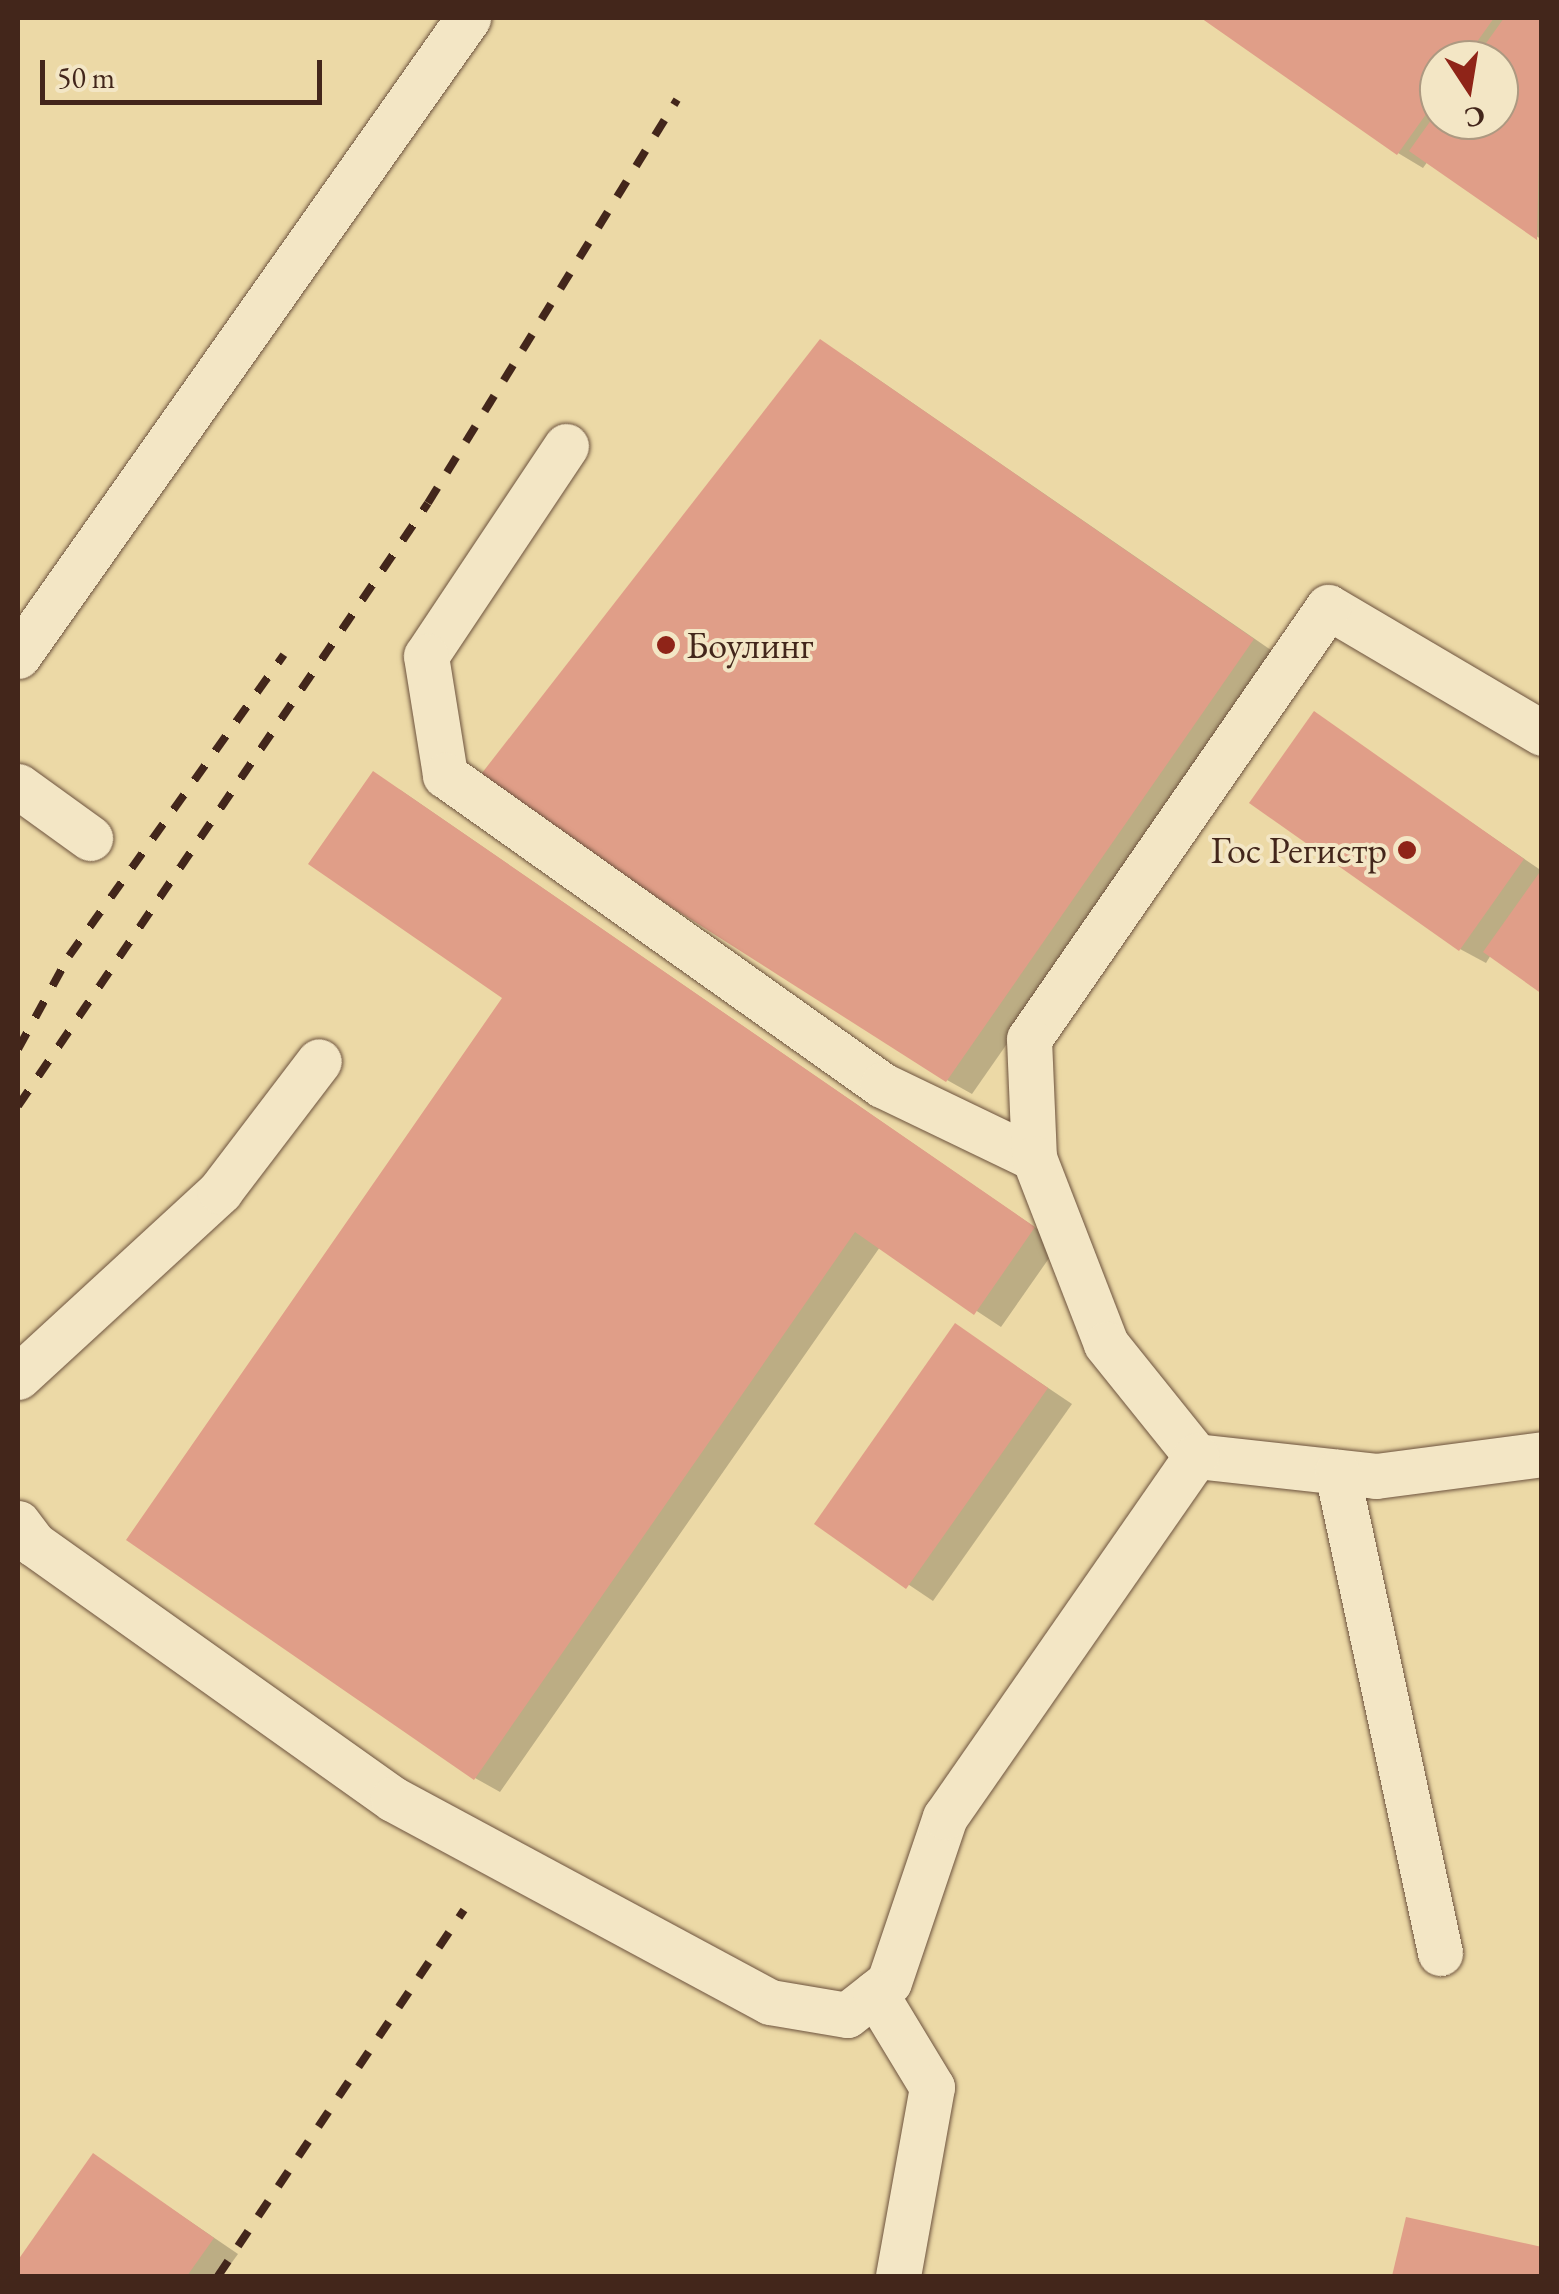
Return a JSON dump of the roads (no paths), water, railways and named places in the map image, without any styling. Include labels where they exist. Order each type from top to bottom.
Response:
[{"type":"lane","points":[[18,656],[468,18]]},
{"type":"lane","points":[[566,446],[426,656],[445,774],[882,1085],[1034,1158]]},
{"type":"lane","points":[[1542,733],[1328,607],[1029,1039],[1034,1158],[1106,1344],[1196,1456],[1376,1476],[1542,1454]]},
{"type":"lane","points":[[18,786],[90,838]]},
{"type":"lane","points":[[18,1376],[220,1191],[319,1061]]},
{"type":"lane","points":[[18,1523],[34,1544],[393,1799],[770,2002],[847,2015],[888,1982],[944,1817],[1196,1456]]},
{"type":"lane","points":[[1338,1472],[1440,1953]]},
{"type":"lane","points":[[875,1994],[932,2087],[898,2276]]},
{"type":"railway","points":[[18,1106],[428,503],[677,100]]},
{"type":"railway","points":[[18,1049],[69,956],[284,655]]},
{"type":"railway","points":[[218,2276],[464,1910]]},
{"type":"place","name":"Боулинг","points":[[666,645]]},
{"type":"place","name":"Гос Регистр","points":[[1407,850]]}]
